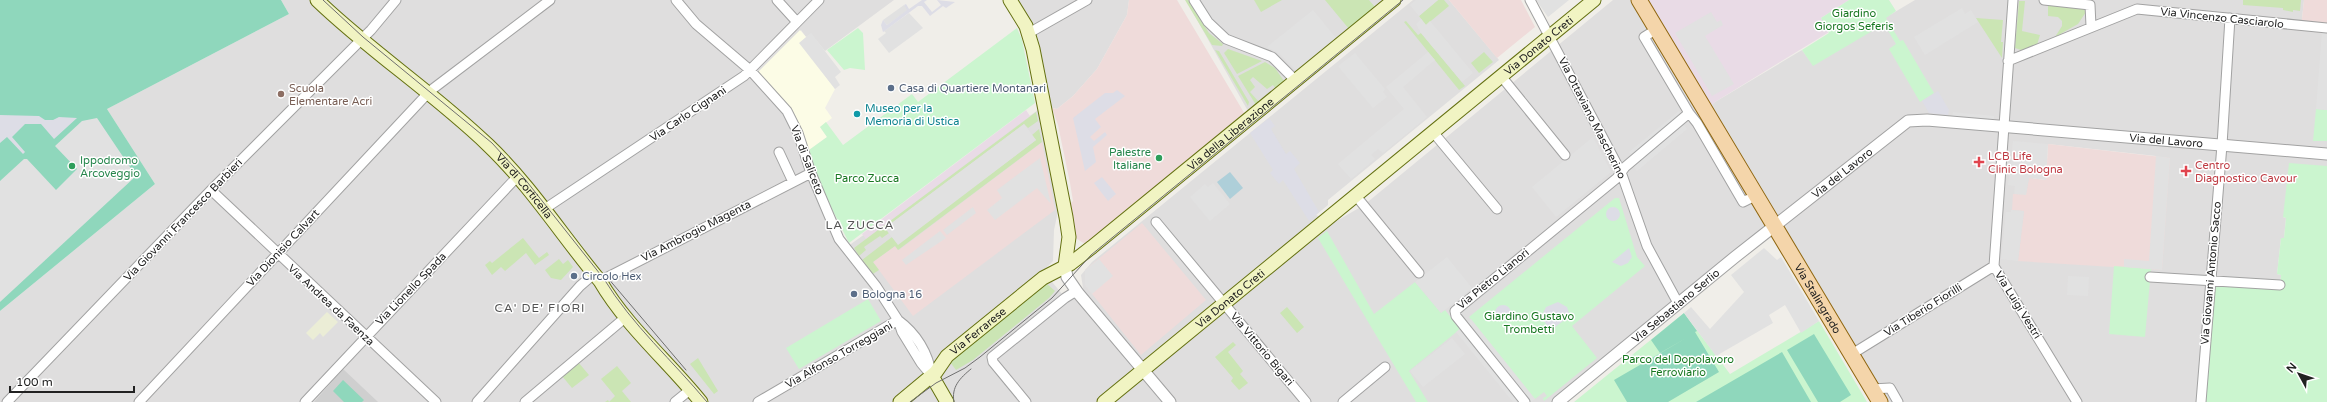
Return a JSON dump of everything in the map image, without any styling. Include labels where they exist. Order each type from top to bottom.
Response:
[{"type":"main road","name":"Via di Corticella","points":[[317,0],[360,40],[480,138],[517,176],[597,278],[610,298],[652,349],[691,389],[701,402]]},
{"type":"main road","points":[[1010,0],[1029,33],[1062,199],[1068,237],[1066,266]]},
{"type":"main road","name":"Via della Liberazione","points":[[1066,266],[1092,247],[1394,0]]},
{"type":"main road","name":"Via Donato Creti","points":[[1104,402],[1594,0]]},
{"type":"main road","name":"Via Stalingrado","points":[[1640,0],[1852,354],[1879,393]]},
{"type":"main road","points":[[1052,272],[1058,261],[1062,199]]},
{"type":"main road","points":[[1068,237],[1084,246],[1092,247]]},
{"type":"main road","name":"Via Ferrarese","points":[[900,402],[932,376],[947,356],[1052,272],[1066,266]]},
{"type":"main road","points":[[932,376],[947,402]]},
{"type":"street","name":"Via Giovanni Francesco Barbieri","points":[[7,402],[212,190],[360,40],[396,0]]},
{"type":"street","name":"Via Dionisio Calvart","points":[[139,402],[427,94],[550,0]]},
{"type":"street","name":"Via di Saliceto","points":[[676,0],[696,24],[750,70],[787,111],[798,133],[811,172],[839,240],[876,286],[898,320],[907,326],[929,358],[932,376]]},
{"type":"street","points":[[777,0],[797,22]]},
{"type":"street","name":"Via Carlo Cignani","points":[[543,210],[744,76],[819,0]]},
{"type":"street","points":[[1029,33],[1087,0]]},
{"type":"street","points":[[1194,0],[1208,22],[1226,39],[1272,57],[1296,81]]},
{"type":"street","name":"Via Ottaviano Mascherino","points":[[1530,0],[1621,172],[1647,246],[1678,303]]},
{"type":"street","points":[[2005,128],[2013,0]]},
{"type":"street","points":[[2044,0],[2090,6],[2091,26]]},
{"type":"street","name":"Via Vincenzo Casciarolo","points":[[2008,61],[2091,26],[2137,9],[2327,28]]},
{"type":"street","name":"Via Giovanni Antonio Sacco","points":[[2201,402],[2222,145],[2230,18]]},
{"type":"street","points":[[1657,29],[1644,37],[1689,113],[1697,123],[1743,202],[1757,195]]},
{"type":"street","name":"Via Donato Creti","points":[[1501,76],[1565,155]]},
{"type":"street","points":[[1621,172],[1689,113]]},
{"type":"street","name":"Via del Lavoro","points":[[1775,225],[1908,120],[1927,120],[2005,128],[2327,154]]},
{"type":"street","name":"Via Luigi Vestri","points":[[2005,128],[1994,266],[2077,402]]},
{"type":"street","points":[[1433,132],[1497,209]]},
{"type":"street","points":[[779,152],[793,182]]},
{"type":"street","name":"Via Ambrogio Magenta","points":[[477,402],[580,286],[811,172]]},
{"type":"street","name":"Via Pietro Lianori","points":[[1525,402],[1456,316],[1455,311],[1621,172]]},
{"type":"street","name":"Via Lionello Spada","points":[[305,402],[517,176]]},
{"type":"street","name":"Via Andrea da Faenza","points":[[212,190],[277,254],[436,402]]},
{"type":"street","points":[[1356,196],[1419,273]]},
{"type":"street","name":"Via Vittorio Bigari","points":[[1156,222],[1306,402]]},
{"type":"street","name":"Via Sebastiano Serlio","points":[[1558,402],[1775,225]]},
{"type":"street","points":[[1066,266],[1066,276],[1070,283],[1170,402]]},
{"type":"street","name":"Via Tiberio Fiorilli","points":[[1852,354],[1994,266]]},
{"type":"street","points":[[2150,277],[2280,285]]},
{"type":"street","points":[[1026,402],[993,362],[992,357],[1065,298],[1073,293],[1078,293]]},
{"type":"street","points":[[525,402],[626,316]]},
{"type":"street","name":"Via Alfonso Torreggiani","points":[[758,402],[898,320]]},
{"type":"street","points":[[1343,402],[1385,367]]},
{"type":"street","points":[[1879,393],[1890,388],[1898,402]]},
{"type":"street","points":[[675,402],[691,389]]},
{"type":"shaded area","points":[[281,0],[894,0],[825,51],[811,34],[806,37],[801,30],[798,124],[844,249],[1045,105],[1032,48],[1003,0],[1129,0],[1127,15],[1097,69],[1073,96],[1057,109],[1045,106],[1061,197],[1054,230],[1053,261],[1043,271],[1067,300],[1073,299],[1083,288],[1081,275],[1092,262],[1413,0],[1449,0],[1499,60],[1328,200],[1328,205],[1316,215],[1335,222],[1364,205],[1613,0],[1632,0],[1706,110],[1715,102],[1802,50],[1811,62],[1915,0],[2304,0],[2301,28],[2327,31],[2327,166],[2283,217],[2286,218],[2284,238],[2281,238],[2277,274],[2281,275],[2280,288],[2205,402],[1880,402],[1775,225],[1555,402],[0,402],[0,311],[155,184],[107,109],[289,14]],"holes":[[[2048,144],[2156,156],[2124,267],[2105,265],[2013,194],[2026,195]]]},
{"type":"shaded area","points":[[922,0],[927,0],[924,2],[932,12],[941,5],[937,0],[955,2],[946,8],[943,6],[930,16],[922,6],[918,6],[883,32],[881,25],[883,20],[887,25],[907,10],[904,5],[906,4],[909,9]]},
{"type":"shaded area","points":[[1129,0],[1177,0],[1246,116],[1085,244],[1074,237],[1069,205],[1073,201],[1070,183],[1058,125],[1052,108],[1057,109],[1073,96],[1097,69],[1127,15]]},
{"type":"shaded area","points":[[1186,0],[1388,0],[1249,113]]},
{"type":"shaded area","points":[[1416,0],[1438,0],[1419,16],[1410,5]]},
{"type":"shaded area","points":[[1449,0],[1521,0],[1535,27],[1497,58]]},
{"type":"shaded area","points":[[1536,0],[1569,0],[1548,17]]},
{"type":"shaded area","points":[[1640,0],[1849,0],[1821,18],[1829,32],[1715,102],[1706,110]]},
{"type":"shaded area","points":[[2304,0],[2327,0],[2327,31],[2301,28]]},
{"type":"shaded area","points":[[904,5],[908,10],[887,25],[883,20]]},
{"type":"shaded area","points":[[1962,8],[1965,14],[1971,10],[1978,22],[1925,55],[1914,37]]},
{"type":"shaded area","points":[[1313,10],[1336,38],[1296,70],[1280,54],[1267,47]]},
{"type":"shaded area","points":[[1711,12],[1717,22],[1721,20],[1723,25],[1705,36],[1734,84],[1712,96],[1675,33]]},
{"type":"shaded area","points":[[909,13],[923,28],[889,53],[878,39],[886,33],[884,31]]},
{"type":"shaded area","points":[[1421,19],[1426,25],[1430,21],[1473,73],[1462,82],[1421,33],[1416,24]]},
{"type":"shaded area","points":[[800,30],[806,37],[800,43],[835,89],[825,108],[832,118],[820,127],[827,137],[809,150],[798,124],[758,72]]},
{"type":"shaded area","points":[[2322,31],[2327,31],[2327,110],[2316,109]]},
{"type":"shaded area","points":[[811,33],[841,72],[835,77],[840,85],[835,89],[799,43]]},
{"type":"shaded area","points":[[1428,52],[1435,60],[1403,87],[1427,117],[1383,153],[1378,149],[1371,155],[1375,159],[1351,179],[1338,164],[1404,109],[1386,87]]},
{"type":"shaded area","points":[[1355,53],[1385,89],[1383,92],[1387,97],[1373,108],[1338,66]]},
{"type":"shaded area","points":[[1117,90],[1125,96],[1095,119],[1101,127],[1090,137],[1094,141],[1105,132],[1107,135],[1093,147],[1096,162],[1085,171],[1073,118],[1105,93],[1113,93]]},
{"type":"shaded area","points":[[1938,91],[1949,110],[1948,115],[1929,113],[1922,101]]},
{"type":"shaded area","points":[[1026,110],[1030,116],[866,239],[862,234]]},
{"type":"shaded area","points":[[1679,111],[1683,116],[1633,157],[1629,152]]},
{"type":"shaded area","points":[[1953,112],[1994,116],[1994,120],[1952,117]]},
{"type":"shaded area","points":[[0,115],[39,116],[45,120],[53,120],[59,117],[77,118],[54,139],[41,124],[25,124],[12,137],[25,152],[23,154],[7,137],[0,143]]},
{"type":"shaded area","points":[[97,118],[136,176],[0,302],[0,181],[24,159],[27,159],[56,190],[77,169],[55,146],[82,121]]},
{"type":"shaded area","points":[[1269,118],[1275,126],[1271,129],[1286,154],[1290,151],[1300,163],[1294,169],[1319,212],[1309,221],[1283,180],[1279,184],[1270,173],[1273,170],[1250,133]]},
{"type":"shaded area","points":[[1024,124],[1036,140],[898,245],[885,228]]},
{"type":"shaded area","points":[[1684,125],[1687,129],[1637,171],[1633,166]]},
{"type":"shaded area","points":[[1593,137],[1611,172],[1556,217],[1532,187]]},
{"type":"shaded area","points":[[2013,141],[2048,144],[2046,180],[2029,178],[2026,195],[2014,194],[2015,186],[2008,185]]},
{"type":"shaded area","points":[[1042,142],[1055,210],[913,316],[873,262],[895,246],[899,250]]},
{"type":"shaded area","points":[[2048,144],[2170,158],[2162,270],[2018,261],[2024,211],[2012,210],[2013,194],[2026,194],[2029,178],[2046,180]]},
{"type":"shaded area","points":[[2156,156],[2170,158],[2162,270],[2124,267],[2124,259],[2149,261]]},
{"type":"shaded area","points":[[1040,158],[1051,204],[1037,188],[995,220],[987,210],[1002,198],[997,190]]},
{"type":"shaded area","points":[[1102,177],[1116,194],[1108,201],[1094,183]]},
{"type":"shaded area","points":[[1213,183],[1230,204],[1210,221],[1190,197],[1205,184],[1208,187]]},
{"type":"shaded area","points":[[973,207],[976,213],[947,235],[943,230]]},
{"type":"shaded area","points":[[1610,207],[1616,207],[1620,211],[1620,217],[1616,221],[1610,221],[1606,217],[1606,211]]},
{"type":"shaded area","points":[[2011,210],[2024,211],[2018,261],[2001,259],[2006,212],[2011,212]]},
{"type":"shaded area","points":[[1142,223],[1206,300],[1141,355],[1085,285],[1085,270]]},
{"type":"shaded area","points":[[940,231],[946,238],[906,265],[902,260]]},
{"type":"shaded area","points":[[1629,248],[1632,257],[1628,263],[1621,266],[1612,262]]},
{"type":"shaded area","points":[[1764,248],[1777,260],[1781,257],[1819,321],[1801,333],[1785,305],[1769,315],[1773,323],[1716,356],[1684,313],[1691,307],[1710,329],[1744,292],[1731,275]]},
{"type":"shaded area","points":[[1447,257],[1472,288],[1441,313],[1415,282]]},
{"type":"shaded area","points":[[1099,259],[1113,276],[1092,294],[1085,285],[1085,270]]},
{"type":"shaded area","points":[[2068,276],[2089,277],[2088,296],[2067,295]]},
{"type":"shaded area","points":[[1558,302],[1567,307],[1570,316],[1551,330],[1543,320],[1543,313],[1546,307]]},
{"type":"shaded area","points":[[1503,305],[1510,310],[1511,313],[1506,320],[1503,321],[1496,316],[1495,313],[1500,306]]},
{"type":"shaded area","points":[[327,312],[338,322],[323,337],[320,333],[313,340],[306,333]]},
{"type":"shaded area","points":[[1471,319],[1535,399],[1531,402],[1513,402],[1456,332]]},
{"type":"shaded area","points":[[1452,338],[1465,354],[1423,387],[1410,371]]},
{"type":"shaded area","points":[[343,369],[378,402],[314,402]]},
{"type":"green space","name":"Ippodromo Arcoveggio","points":[[0,0],[281,0],[289,14],[107,109],[155,184],[0,311]]},
{"type":"green space","points":[[1185,0],[1188,0],[1209,33],[1223,44],[1222,46],[1212,45]]},
{"type":"green space","points":[[1254,0],[1282,0],[1261,12]]},
{"type":"green space","points":[[1325,0],[1369,0],[1375,7],[1349,29]]},
{"type":"green space","points":[[1438,0],[1444,0],[1449,6],[1426,25],[1419,16]]},
{"type":"green space","name":"Giardino Giorgos Seferis","points":[[1849,0],[1889,0],[1896,11],[1886,18],[1900,41],[1903,40],[1934,93],[1920,102],[1889,49],[1896,44],[1884,24],[1813,66],[1802,50],[1829,33],[1821,18]]},
{"type":"green space","points":[[2243,0],[2301,0],[2300,11],[2293,10],[2293,12],[2283,10],[2283,8],[2243,5]]},
{"type":"green space","points":[[2019,1],[2025,1],[2022,31],[2040,35],[2037,45],[2021,50],[2015,48]]},
{"type":"green space","points":[[2048,4],[2082,7],[2086,12],[2078,24],[2055,37],[2062,26],[2062,21],[2058,17],[2048,16]]},
{"type":"green space","points":[[1976,18],[2003,20],[2001,42],[2003,42],[2002,58]]},
{"type":"green space","points":[[1406,21],[1418,35],[1421,33],[1465,86],[1459,90],[1404,22]]},
{"type":"green space","points":[[858,28],[863,33],[865,70],[850,68],[844,70],[827,50]]},
{"type":"green space","name":"Parco Zucca","points":[[1017,28],[1022,40],[1035,103],[849,243],[819,183],[809,150],[827,137],[820,127],[826,122],[843,145],[912,94],[918,102]]},
{"type":"green space","points":[[1228,49],[1262,61],[1237,74],[1224,53]]},
{"type":"green space","points":[[1215,50],[1219,51],[1249,102],[1248,106]]},
{"type":"green space","points":[[1484,52],[1493,62],[1479,73],[1471,63]]},
{"type":"green space","points":[[1265,62],[1275,68],[1284,81],[1276,89],[1273,85],[1267,89],[1253,77],[1250,80],[1255,87],[1250,92],[1259,102],[1256,105],[1238,76]]},
{"type":"green space","points":[[2316,109],[2327,110],[2327,141],[2313,141]]},
{"type":"green space","points":[[1036,112],[1038,121],[1028,128],[1024,124],[885,228],[889,233],[882,238],[880,236],[864,247],[866,250],[859,256],[854,248]]},
{"type":"green space","points":[[1039,129],[1042,142],[898,250],[895,246],[873,262],[879,270],[873,274],[862,260],[892,237],[898,244],[1036,140],[1032,135]]},
{"type":"green space","points":[[2289,163],[2327,166],[2327,402],[2205,402],[2212,284],[2280,285],[2281,275],[2277,274],[2281,238],[2284,238],[2286,218],[2283,217]]},
{"type":"green space","name":"Giardino Gustavo Trombetti","points":[[1615,198],[1619,198],[1637,257],[1645,266],[1572,326],[1597,358],[1544,401],[1543,398],[1547,396],[1544,392],[1535,399],[1469,317]]},
{"type":"green space","points":[[1327,231],[1374,314],[1415,282],[1441,313],[1445,310],[1460,329],[1409,371],[1428,402],[1416,402],[1318,238]]},
{"type":"green space","points":[[523,238],[539,258],[547,252],[549,255],[535,265],[526,253],[505,271],[501,267],[492,275],[485,265],[490,261],[492,263]]},
{"type":"green space","points":[[559,259],[563,264],[568,260],[573,267],[561,280],[551,278],[545,270]]},
{"type":"green space","points":[[2114,266],[2151,269],[2145,337],[2109,334]]},
{"type":"green space","points":[[1046,283],[1055,291],[1049,298],[973,360],[956,370],[950,362]]},
{"type":"green space","points":[[868,299],[881,321],[799,369],[786,348]]},
{"type":"green space","points":[[1287,307],[1304,327],[1297,333],[1280,313]]},
{"type":"green space","name":"Parco del Dopolavoro Ferroviario","points":[[1684,313],[1730,374],[1819,321],[1867,402],[1574,402]]},
{"type":"green space","points":[[1684,313],[1697,331],[1695,332],[1719,372],[1668,402],[1627,402],[1614,380],[1688,337],[1660,353],[1651,340]]},
{"type":"green space","points":[[1814,334],[1851,395],[1840,402],[1818,402],[1787,350]]},
{"type":"green space","points":[[1233,342],[1236,345],[1228,352],[1243,371],[1240,374],[1248,383],[1239,390],[1231,381],[1233,378],[1215,357]]},
{"type":"green space","points":[[1782,352],[1811,402],[1696,402]]},
{"type":"green space","points":[[698,358],[718,391],[714,394],[690,364]]},
{"type":"green space","points":[[578,362],[589,375],[572,388],[562,376]]},
{"type":"green space","points":[[617,366],[631,383],[622,391],[631,402],[609,402],[615,396],[601,379]]},
{"type":"green space","points":[[343,380],[364,400],[362,402],[344,402],[333,391]]},
{"type":"water","points":[[1230,172],[1243,188],[1230,199],[1217,182]]},
{"type":"tram line","points":[[323,0],[363,37],[492,143],[524,178],[604,279],[627,312],[707,402]]},
{"type":"tram line","points":[[910,402],[936,383],[965,368],[980,357],[1052,298],[1091,255],[1403,0]]},
{"type":"tram line","points":[[607,277],[686,370]]},
{"type":"tram line","points":[[954,402],[953,397],[957,383],[971,369]]},
{"type":"place","name":"Casa di Quartiere Montanari","points":[[891,88]]},
{"type":"place","name":"Scuola Elementare Acri","points":[[281,94]]},
{"type":"place","name":"Museo per la Memoria di Ustica","points":[[857,114]]},
{"type":"place","name":"Palestre Italiane","points":[[1159,158]]},
{"type":"place","name":"LCB Life Clinic Bologna","points":[[1979,162]]},
{"type":"place","name":"Ippodromo Arcoveggio","points":[[72,166]]},
{"type":"place","name":"Centro Diagnostico Cavour","points":[[2186,171]]},
{"type":"place","name":"Circolo Hex","points":[[574,276]]},
{"type":"place","name":"Bologna 16","points":[[854,294]]},
{"type":"district","name":"LA ZUCCA","points":[[860,225]]},
{"type":"district","name":"CA' DE' FIORI","points":[[540,308]]}]
